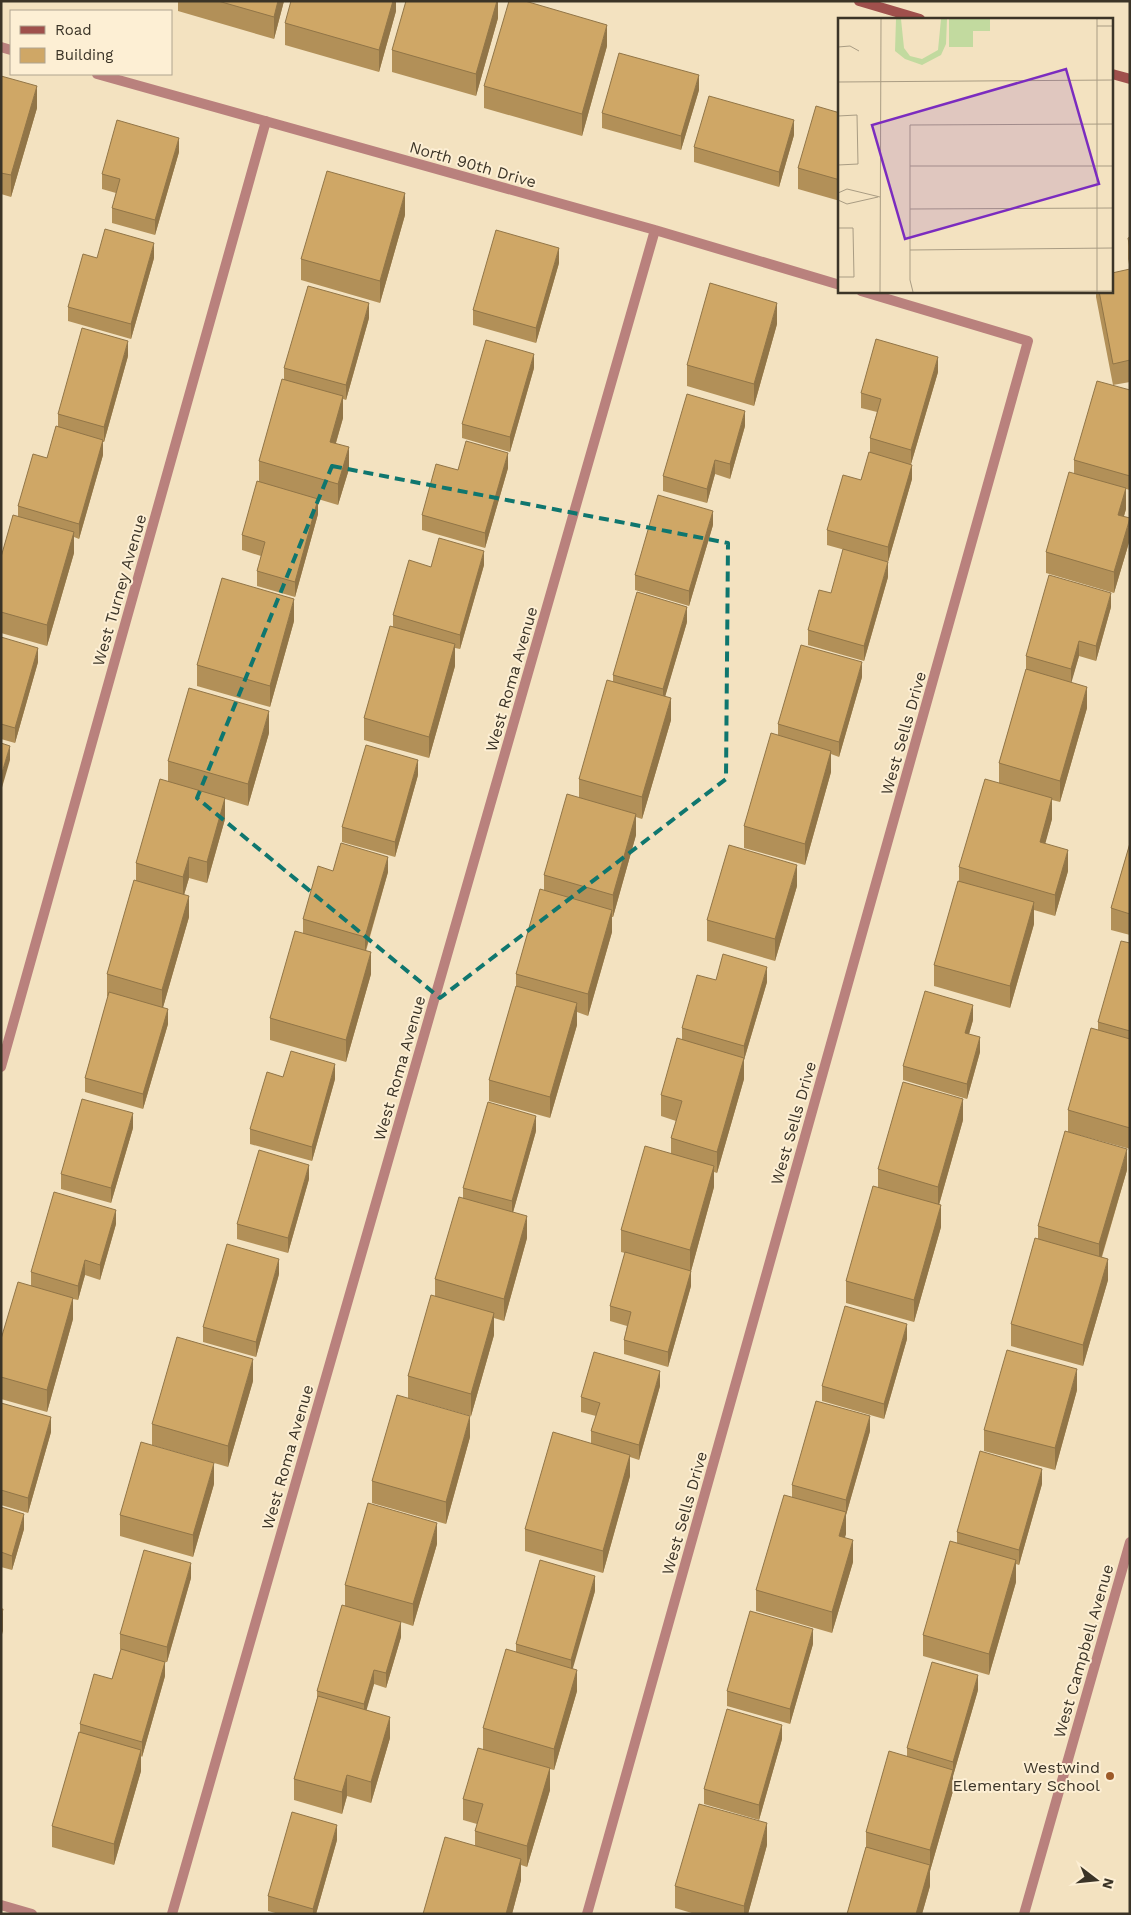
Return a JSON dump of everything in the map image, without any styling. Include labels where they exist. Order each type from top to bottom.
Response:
[{"type":"main road","points":[[859,1],[917,18]]},
{"type":"main road","points":[[1114,75],[1130,79]]},
{"type":"street","name":"North 90th Drive","points":[[101,75],[655,230],[838,284]]},
{"type":"street","name":"West Turney Avenue","points":[[1,1067],[266,121]]},
{"type":"street","name":"West Roma Avenue","points":[[172,1914],[655,230]]},
{"type":"street","name":"West Sells Drive","points":[[587,1914],[1028,341],[863,292]]},
{"type":"street","name":"West Campbell Avenue","points":[[1024,1914],[1130,1542]]},
{"type":"street","points":[[1,1905],[32,1914]]},
{"type":"highlighted area","points":[[332,466],[728,543],[726,779],[440,998],[197,798]]},
{"type":"building","points":[[218,1],[278,1],[274,17]]},
{"type":"building","points":[[291,1],[393,1],[379,50],[285,23]]},
{"type":"building","points":[[406,1],[497,1],[476,74],[392,50]]},
{"type":"building","points":[[509,1],[525,1],[607,25],[582,114],[484,86]]},
{"type":"building","points":[[619,53],[699,75],[681,136],[602,113]]},
{"type":"building","points":[[1,76],[37,86],[11,175],[1,173]]},
{"type":"building","points":[[709,96],[794,120],[779,172],[694,147]]},
{"type":"building","points":[[816,106],[838,112],[838,179],[798,168]]},
{"type":"building","points":[[117,120],[179,138],[155,220],[112,208],[120,179],[102,174]]},
{"type":"building","points":[[327,171],[405,193],[380,281],[301,259]]},
{"type":"building","points":[[105,229],[154,243],[131,324],[68,307],[83,254],[97,258]]},
{"type":"building","points":[[496,230],[559,248],[536,328],[473,310]]},
{"type":"building","points":[[1130,269],[1130,360],[1113,364],[1099,292],[1114,292],[1114,273]]},
{"type":"building","points":[[710,283],[777,303],[754,384],[687,365]]},
{"type":"building","points":[[308,286],[369,303],[346,385],[284,368]]},
{"type":"building","points":[[82,328],[128,341],[104,427],[58,414]]},
{"type":"building","points":[[876,339],[938,357],[911,450],[870,438],[881,399],[861,393]]},
{"type":"building","points":[[486,340],[534,354],[510,437],[462,424]]},
{"type":"building","points":[[282,379],[343,396],[330,442],[349,447],[338,484],[259,461]]},
{"type":"building","points":[[1097,381],[1130,390],[1130,476],[1074,460]]},
{"type":"building","points":[[687,394],[745,411],[730,464],[715,460],[707,489],[663,476]]},
{"type":"building","points":[[56,426],[103,440],[79,524],[18,506],[33,454],[47,458]]},
{"type":"building","points":[[466,441],[508,453],[485,533],[422,515],[436,464],[458,470]]},
{"type":"building","points":[[869,452],[912,465],[888,547],[827,530],[843,475],[861,480]]},
{"type":"building","points":[[1069,472],[1126,488],[1118,515],[1130,518],[1114,572],[1046,552]]},
{"type":"building","points":[[257,481],[318,499],[295,582],[257,571],[265,542],[242,535]]},
{"type":"building","points":[[658,495],[713,511],[689,591],[635,575]]},
{"type":"building","points":[[13,515],[74,532],[47,625],[1,612],[1,557]]},
{"type":"building","points":[[439,538],[484,551],[460,635],[393,615],[409,560],[431,567]]},
{"type":"building","points":[[843,549],[888,562],[864,646],[808,630],[819,590],[831,593]]},
{"type":"building","points":[[1049,575],[1111,593],[1096,646],[1079,641],[1071,669],[1026,656]]},
{"type":"building","points":[[222,578],[294,599],[270,686],[197,665]]},
{"type":"building","points":[[637,592],[687,607],[663,689],[613,675]]},
{"type":"building","points":[[390,626],[455,644],[429,737],[364,718]]},
{"type":"building","points":[[1,637],[38,648],[15,728],[1,724]]},
{"type":"building","points":[[801,645],[862,662],[839,742],[778,724]]},
{"type":"building","points":[[1026,669],[1087,687],[1060,781],[999,763]]},
{"type":"building","points":[[607,680],[671,698],[642,797],[579,779]]},
{"type":"building","points":[[189,688],[269,711],[248,784],[168,761]]},
{"type":"building","points":[[771,733],[831,751],[805,844],[744,826]]},
{"type":"building","points":[[1,743],[10,746],[1,776]]},
{"type":"building","points":[[366,745],[418,760],[395,842],[342,827]]},
{"type":"building","points":[[160,779],[225,798],[207,862],[189,857],[183,877],[136,863]]},
{"type":"building","points":[[985,779],[1052,798],[1040,842],[1068,850],[1055,895],[959,867]]},
{"type":"building","points":[[567,794],[636,814],[613,895],[544,875]]},
{"type":"building","points":[[341,843],[388,857],[365,937],[303,919],[318,866],[333,871]]},
{"type":"building","points":[[1130,843],[1130,914],[1111,908]]},
{"type":"building","points":[[729,845],[797,865],[775,939],[707,920]]},
{"type":"building","points":[[134,880],[189,896],[162,990],[107,974]]},
{"type":"building","points":[[958,881],[1034,902],[1010,986],[934,965]]},
{"type":"building","points":[[540,889],[612,910],[588,994],[516,974]]},
{"type":"building","points":[[295,931],[371,952],[346,1040],[270,1018]]},
{"type":"building","points":[[1121,941],[1130,943],[1130,1031],[1098,1022]]},
{"type":"building","points":[[723,954],[767,967],[744,1046],[682,1028],[697,975],[716,980]]},
{"type":"building","points":[[516,986],[577,1003],[550,1097],[489,1080]]},
{"type":"building","points":[[925,991],[973,1005],[965,1033],[980,1037],[967,1084],[903,1066]]},
{"type":"building","points":[[109,992],[168,1009],[143,1094],[85,1078]]},
{"type":"building","points":[[1091,1028],[1130,1039],[1130,1128],[1068,1110]]},
{"type":"building","points":[[677,1038],[744,1058],[717,1152],[671,1138],[682,1101],[661,1095]]},
{"type":"building","points":[[291,1051],[335,1064],[312,1147],[250,1129],[267,1072],[283,1077]]},
{"type":"building","points":[[903,1082],[963,1099],[938,1187],[878,1169]]},
{"type":"building","points":[[82,1099],[133,1113],[111,1188],[61,1174]]},
{"type":"building","points":[[488,1102],[536,1116],[512,1201],[463,1188]]},
{"type":"building","points":[[1065,1131],[1127,1149],[1099,1244],[1038,1226]]},
{"type":"building","points":[[645,1146],[714,1166],[690,1250],[621,1230]]},
{"type":"building","points":[[259,1150],[309,1165],[288,1238],[237,1224]]},
{"type":"building","points":[[873,1186],[941,1205],[914,1300],[846,1281]]},
{"type":"building","points":[[54,1192],[116,1210],[100,1265],[85,1260],[78,1286],[31,1272]]},
{"type":"building","points":[[459,1197],[527,1216],[504,1299],[435,1279]]},
{"type":"building","points":[[1035,1238],[1108,1259],[1083,1345],[1011,1324]]},
{"type":"building","points":[[227,1244],[279,1259],[256,1342],[203,1327]]},
{"type":"building","points":[[625,1252],[691,1271],[668,1352],[624,1340],[631,1312],[610,1306]]},
{"type":"building","points":[[18,1282],[73,1298],[47,1390],[1,1377],[1,1339]]},
{"type":"building","points":[[431,1295],[494,1313],[471,1394],[408,1376]]},
{"type":"building","points":[[845,1306],[907,1324],[884,1404],[822,1386]]},
{"type":"building","points":[[177,1337],[253,1359],[228,1446],[152,1424]]},
{"type":"building","points":[[1007,1350],[1077,1369],[1055,1448],[984,1430]]},
{"type":"building","points":[[594,1352],[660,1371],[639,1445],[591,1431],[600,1403],[581,1397]]},
{"type":"building","points":[[397,1395],[470,1416],[446,1502],[372,1481]]},
{"type":"building","points":[[816,1401],[870,1416],[846,1500],[792,1485]]},
{"type":"building","points":[[1,1403],[51,1417],[28,1498],[1,1490]]},
{"type":"building","points":[[553,1432],[630,1455],[603,1551],[525,1529]]},
{"type":"building","points":[[141,1442],[214,1463],[193,1535],[120,1515]]},
{"type":"building","points":[[980,1451],[1042,1469],[1019,1550],[957,1532]]},
{"type":"building","points":[[784,1495],[846,1512],[839,1536],[853,1540],[832,1612],[756,1590]]},
{"type":"building","points":[[368,1503],[437,1523],[413,1604],[345,1585]]},
{"type":"building","points":[[1,1507],[24,1514],[12,1556],[1,1552]]},
{"type":"building","points":[[950,1541],[1016,1560],[989,1654],[923,1635]]},
{"type":"building","points":[[144,1550],[191,1563],[167,1647],[120,1634]]},
{"type":"building","points":[[540,1560],[595,1576],[571,1660],[516,1644]]},
{"type":"building","points":[[342,1605],[401,1622],[386,1673],[374,1670],[364,1704],[317,1691]]},
{"type":"building","points":[[750,1611],[813,1629],[790,1709],[727,1691]]},
{"type":"building","points":[[121,1649],[165,1662],[142,1742],[80,1724],[94,1674],[112,1679]]},
{"type":"building","points":[[506,1649],[577,1670],[554,1749],[483,1728]]},
{"type":"building","points":[[932,1662],[978,1675],[953,1762],[907,1748]]},
{"type":"building","points":[[318,1696],[390,1717],[371,1782],[347,1775],[342,1792],[294,1779]]},
{"type":"building","points":[[727,1709],[782,1725],[759,1805],[704,1789]]},
{"type":"building","points":[[79,1732],[141,1750],[114,1844],[52,1826]]},
{"type":"building","points":[[478,1748],[550,1768],[527,1846],[475,1831],[483,1804],[463,1799]]},
{"type":"building","points":[[889,1751],[953,1770],[930,1850],[866,1832]]},
{"type":"building","points":[[699,1804],[767,1823],[744,1906],[675,1886]]},
{"type":"building","points":[[292,1812],[337,1825],[313,1909],[268,1896]]},
{"type":"building","points":[[445,1837],[521,1859],[506,1914],[423,1914]]},
{"type":"building","points":[[866,1847],[930,1865],[916,1914],[847,1914]]},
{"type":"place","name":"Westwind Elementary School","points":[[1110,1776]]}]
